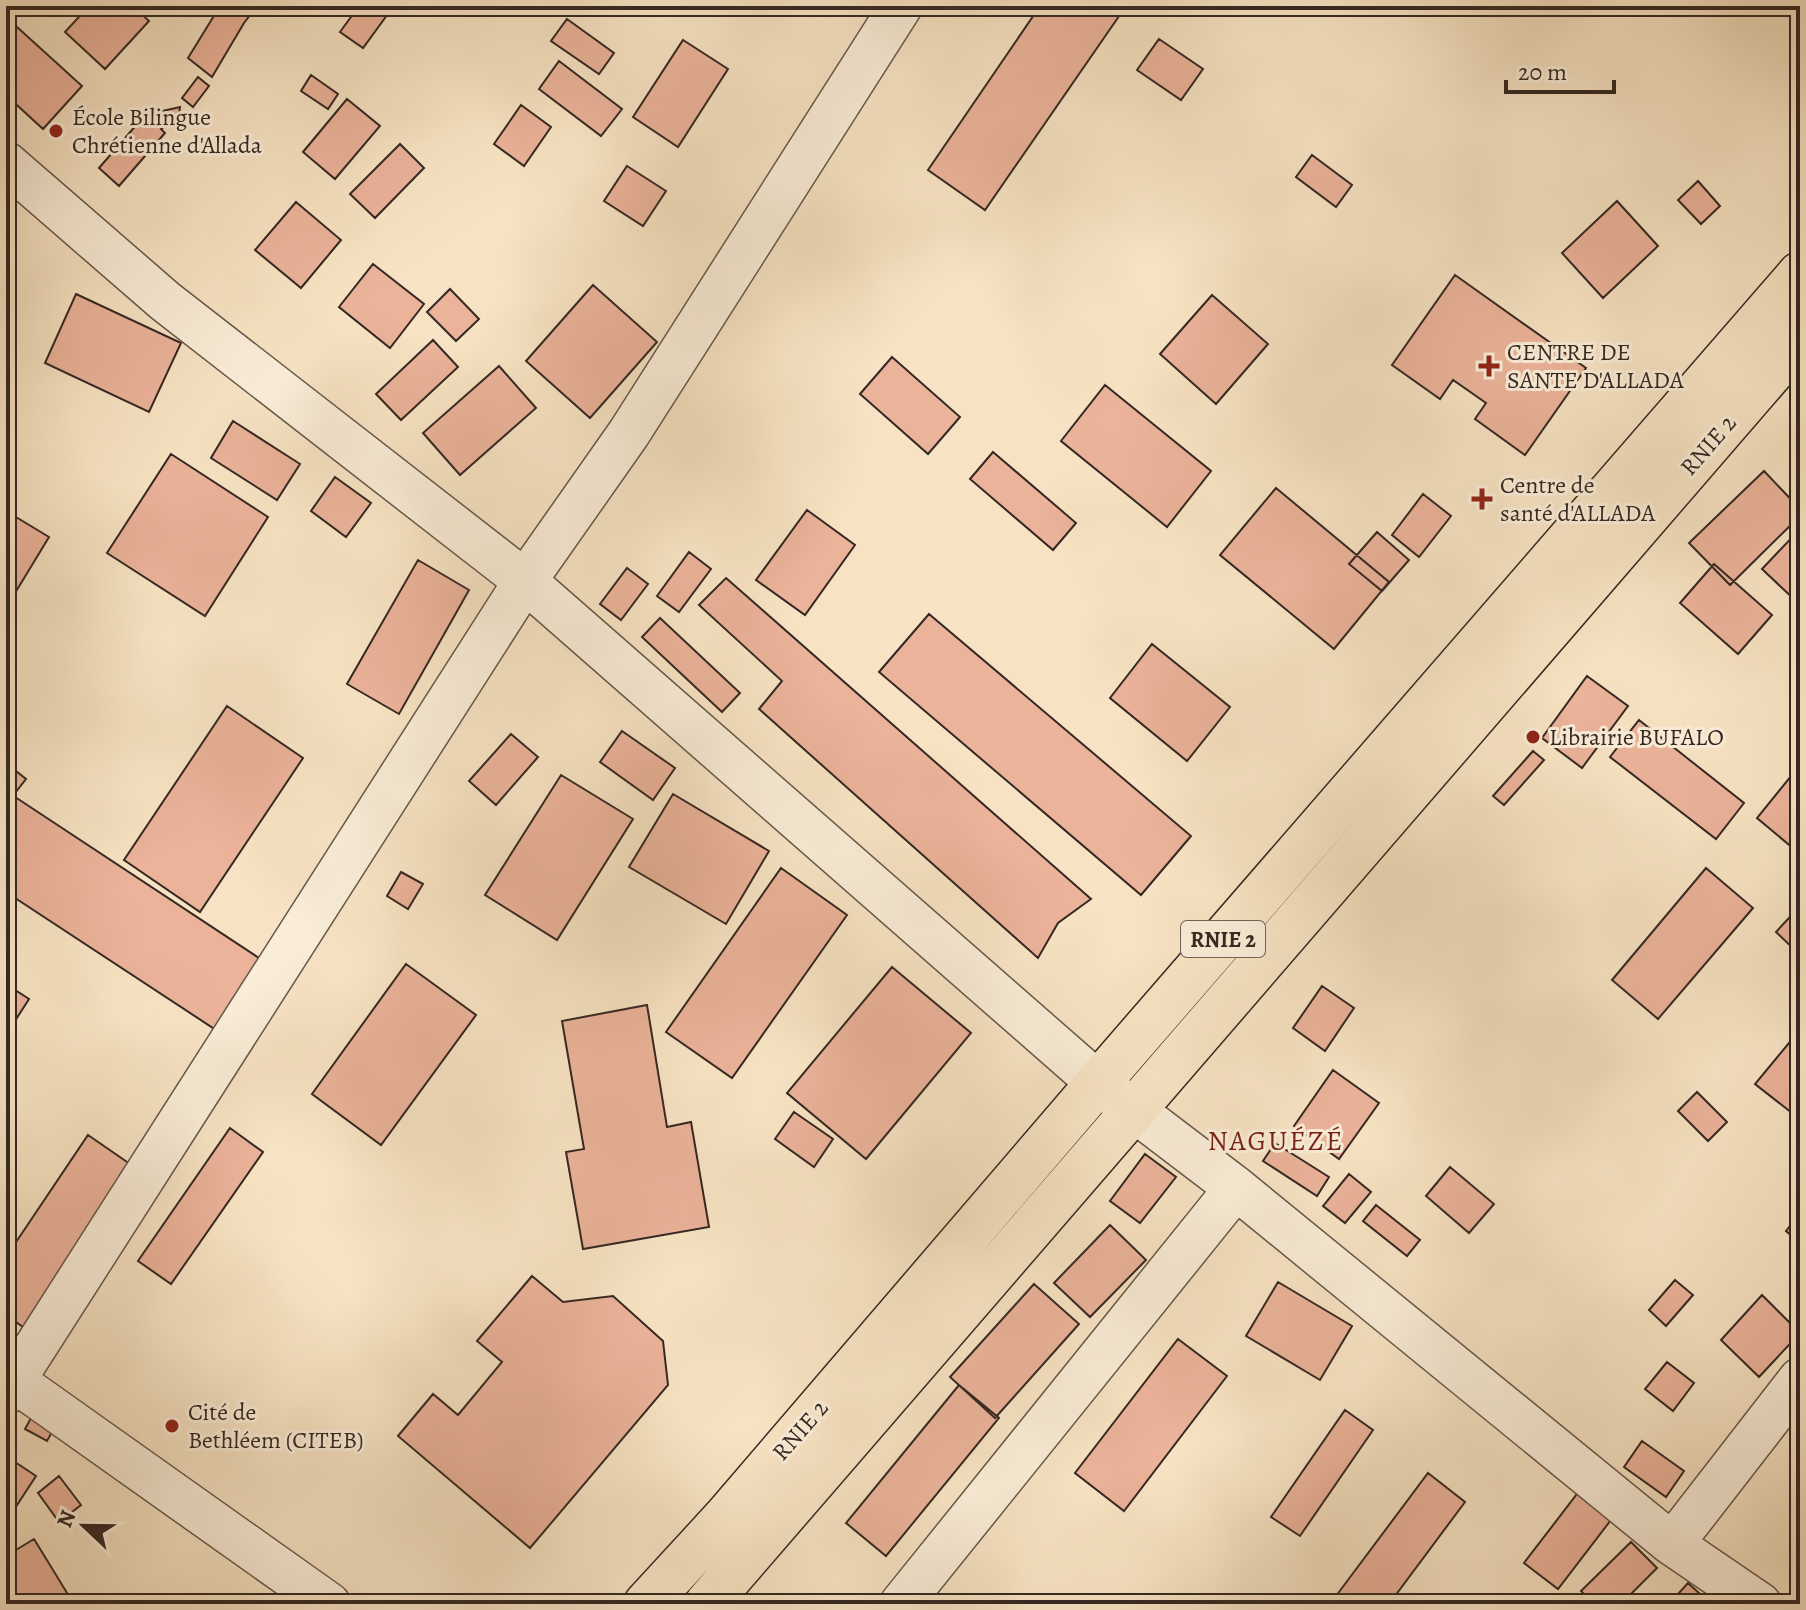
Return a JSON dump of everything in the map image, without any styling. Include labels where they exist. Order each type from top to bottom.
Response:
[{"type":"highway","name":"RNIE 2","points":[[646,1604],[725,1518],[1800,274]]},
{"type":"highway","name":"RNIE 2","points":[[707,1604],[1800,339]]},
{"type":"highway","points":[[725,1518],[761,1543]]},
{"type":"street","points":[[329,1604],[9,1383],[525,581],[629,433],[901,6]]},
{"type":"street","points":[[6,163],[165,301],[525,581],[1098,1083],[1236,1188],[1672,1544],[1760,1604]]},
{"type":"street","points":[[901,1604],[1236,1188]]},
{"type":"street","points":[[1672,1544],[1800,1379]]},
{"type":"building","points":[[89,6],[133,6],[149,21],[105,69],[65,32]]},
{"type":"building","points":[[220,6],[257,6],[212,77],[188,58]]},
{"type":"building","points":[[359,6],[383,6],[390,11],[363,48],[340,32]]},
{"type":"building","points":[[1040,6],[1126,6],[985,210],[928,170]]},
{"type":"building","points":[[6,17],[82,86],[43,129],[6,95]]},
{"type":"building","points":[[567,19],[614,53],[599,74],[551,41]]},
{"type":"building","points":[[1159,39],[1203,69],[1181,100],[1137,70]]},
{"type":"building","points":[[683,40],[728,69],[678,147],[633,117]]},
{"type":"building","points":[[559,61],[622,109],[601,136],[539,89]]},
{"type":"building","points":[[311,75],[338,94],[328,109],[301,91]]},
{"type":"building","points":[[198,77],[209,86],[193,107],[182,98]]},
{"type":"building","points":[[347,99],[380,126],[335,179],[303,152]]},
{"type":"building","points":[[521,105],[551,127],[524,166],[494,144]]},
{"type":"building","points":[[180,107],[179,115],[161,129],[165,133],[119,186],[99,168],[145,115]]},
{"type":"building","points":[[400,144],[424,168],[375,218],[350,194]]},
{"type":"building","points":[[1312,155],[1352,185],[1336,207],[1296,177]]},
{"type":"building","points":[[627,166],[666,191],[643,226],[604,201]]},
{"type":"building","points":[[1698,181],[1720,206],[1701,224],[1678,200]]},
{"type":"building","points":[[6,182],[21,192],[6,216]]},
{"type":"building","points":[[1617,201],[1658,246],[1603,298],[1562,253]]},
{"type":"building","points":[[296,202],[341,240],[301,288],[255,250]]},
{"type":"building","points":[[373,264],[424,304],[390,348],[339,307]]},
{"type":"building","name":"CENTRE DE SANTE D'ALLADA","points":[[1455,275],[1586,368],[1525,455],[1475,419],[1486,403],[1453,380],[1440,399],[1392,365]]},
{"type":"building","points":[[593,285],[657,342],[590,418],[526,361]]},
{"type":"building","points":[[450,289],[479,319],[456,341],[427,312]]},
{"type":"building","points":[[76,294],[181,343],[149,412],[45,363]]},
{"type":"building","points":[[1212,295],[1268,344],[1216,404],[1160,354]]},
{"type":"building","points":[[433,340],[458,367],[401,420],[376,394]]},
{"type":"building","points":[[892,357],[960,417],[928,454],[860,394]]},
{"type":"building","points":[[499,366],[536,408],[460,475],[423,433]]},
{"type":"building","points":[[1105,385],[1211,471],[1167,527],[1061,441]]},
{"type":"building","points":[[233,421],[300,464],[277,500],[211,458]]},
{"type":"building","points":[[993,452],[1076,523],[1053,550],[970,479]]},
{"type":"building","points":[[171,454],[268,517],[205,616],[107,553]]},
{"type":"building","points":[[1764,471],[1800,509],[1800,516],[1730,585],[1689,543]]},
{"type":"building","points":[[335,477],[371,503],[346,537],[311,511]]},
{"type":"building","points":[[1276,488],[1389,582],[1334,649],[1220,555]]},
{"type":"building","points":[[1423,494],[1451,516],[1419,557],[1392,535]]},
{"type":"building","points":[[807,510],[855,545],[805,615],[756,580]]},
{"type":"building","points":[[6,511],[49,537],[6,608]]},
{"type":"building","points":[[1800,529],[1800,600],[1798,603],[1762,569]]},
{"type":"building","points":[[1377,532],[1409,560],[1382,591],[1349,564]]},
{"type":"building","points":[[689,552],[711,569],[679,612],[657,596]]},
{"type":"building","points":[[418,560],[469,590],[399,714],[347,684]]},
{"type":"building","points":[[1714,564],[1772,615],[1738,654],[1680,603]]},
{"type":"building","points":[[627,568],[648,584],[621,620],[600,604]]},
{"type":"building","points":[[726,578],[1091,899],[1058,923],[1038,958],[759,709],[782,681],[699,605]]},
{"type":"building","points":[[929,614],[1191,836],[1141,895],[879,672]]},
{"type":"building","points":[[660,618],[740,693],[722,712],[642,637]]},
{"type":"building","points":[[1152,644],[1230,707],[1187,761],[1110,698]]},
{"type":"building","points":[[1587,676],[1628,706],[1582,768],[1542,738]]},
{"type":"building","points":[[227,706],[303,758],[200,912],[124,860]]},
{"type":"building","points":[[1639,720],[1744,803],[1716,839],[1610,757]]},
{"type":"building","points":[[622,731],[675,768],[653,800],[600,762]]},
{"type":"building","points":[[511,734],[538,757],[496,805],[469,781]]},
{"type":"building","points":[[1533,751],[1544,760],[1504,805],[1493,796]]},
{"type":"building","points":[[6,763],[26,779],[15,793],[6,786]]},
{"type":"building","points":[[1800,765],[1800,854],[1757,818]]},
{"type":"building","points":[[561,775],[633,819],[557,940],[485,895]]},
{"type":"building","points":[[6,791],[265,962],[219,1032],[6,892]]},
{"type":"building","points":[[673,794],[769,851],[726,924],[629,867]]},
{"type":"building","points":[[781,868],[847,915],[732,1078],[666,1032]]},
{"type":"building","points":[[1706,868],[1753,908],[1658,1019],[1612,980]]},
{"type":"building","points":[[401,872],[423,884],[408,909],[387,896]]},
{"type":"building","points":[[1800,906],[1800,955],[1776,932]]},
{"type":"building","points":[[406,964],[476,1015],[381,1145],[312,1094]]},
{"type":"building","points":[[892,967],[971,1033],[866,1159],[787,1093]]},
{"type":"building","points":[[6,984],[29,999],[6,1035]]},
{"type":"building","points":[[1322,986],[1354,1008],[1325,1051],[1293,1028]]},
{"type":"building","points":[[647,1005],[667,1127],[691,1122],[709,1227],[583,1249],[566,1152],[584,1149],[562,1021]]},
{"type":"building","points":[[1789,1043],[1800,1052],[1800,1114],[1797,1117],[1755,1084]]},
{"type":"building","points":[[1333,1070],[1379,1103],[1339,1159],[1294,1126]]},
{"type":"building","points":[[1697,1092],[1727,1122],[1708,1141],[1678,1111]]},
{"type":"building","points":[[794,1112],[833,1139],[814,1167],[775,1139]]},
{"type":"building","points":[[230,1128],[263,1152],[171,1284],[138,1261]]},
{"type":"building","points":[[88,1135],[143,1173],[33,1334],[6,1315],[6,1257]]},
{"type":"building","points":[[1275,1143],[1329,1177],[1317,1196],[1263,1161]]},
{"type":"building","points":[[1145,1154],[1176,1177],[1140,1223],[1110,1201]]},
{"type":"building","points":[[1450,1167],[1494,1204],[1469,1233],[1426,1196]]},
{"type":"building","points":[[1349,1174],[1371,1192],[1345,1223],[1323,1206]]},
{"type":"building","points":[[1376,1205],[1420,1240],[1407,1256],[1363,1221]]},
{"type":"building","points":[[1800,1213],[1800,1243],[1786,1231]]},
{"type":"building","points":[[1110,1225],[1146,1260],[1090,1317],[1054,1283]]},
{"type":"building","points":[[532,1276],[563,1302],[613,1296],[663,1341],[668,1385],[530,1548],[398,1436],[433,1394],[458,1415],[502,1362],[477,1341]]},
{"type":"building","points":[[1675,1280],[1693,1295],[1666,1326],[1649,1310]]},
{"type":"building","points":[[1278,1282],[1352,1326],[1320,1380],[1246,1336]]},
{"type":"building","points":[[1034,1284],[1079,1324],[995,1418],[950,1377]]},
{"type":"building","points":[[1762,1295],[1800,1333],[1759,1377],[1721,1340]]},
{"type":"building","points":[[1178,1339],[1227,1376],[1124,1511],[1075,1473]]},
{"type":"building","points":[[1667,1362],[1694,1383],[1673,1411],[1645,1389]]},
{"type":"building","points":[[959,1385],[999,1418],[886,1556],[846,1523]]},
{"type":"building","points":[[37,1407],[59,1419],[47,1441],[25,1429]]},
{"type":"building","points":[[1345,1410],[1373,1430],[1300,1536],[1271,1517]]},
{"type":"building","points":[[1642,1441],[1684,1471],[1666,1497],[1624,1467]]},
{"type":"building","points":[[6,1456],[36,1476],[6,1522]]},
{"type":"building","points":[[1428,1473],[1465,1502],[1389,1604],[1338,1604],[1333,1600]]},
{"type":"building","points":[[59,1476],[81,1505],[59,1522],[38,1493]]},
{"type":"building","points":[[1580,1490],[1614,1516],[1558,1589],[1524,1563]]},
{"type":"building","points":[[34,1539],[72,1601],[66,1604],[18,1604],[6,1584],[6,1556]]},
{"type":"building","points":[[1631,1542],[1657,1568],[1621,1604],[1594,1604],[1581,1591]]},
{"type":"building","points":[[1688,1583],[1711,1604],[1669,1604]]},
{"type":"place","name":"École Bilingue Chrétienne d'Allada","points":[[56,131]]},
{"type":"place","name":"CENTRE DE SANTE D'ALLADA","points":[[1489,366]]},
{"type":"place","name":"Centre de santé d'ALLADA","points":[[1482,499]]},
{"type":"place","name":"Librairie BUFALO","points":[[1533,737]]},
{"type":"place","name":"Cité de Bethléem (CITEB)","points":[[172,1426]]},
{"type":"district","name":"NAGUÉZÉ","points":[[1276,1140]]}]
